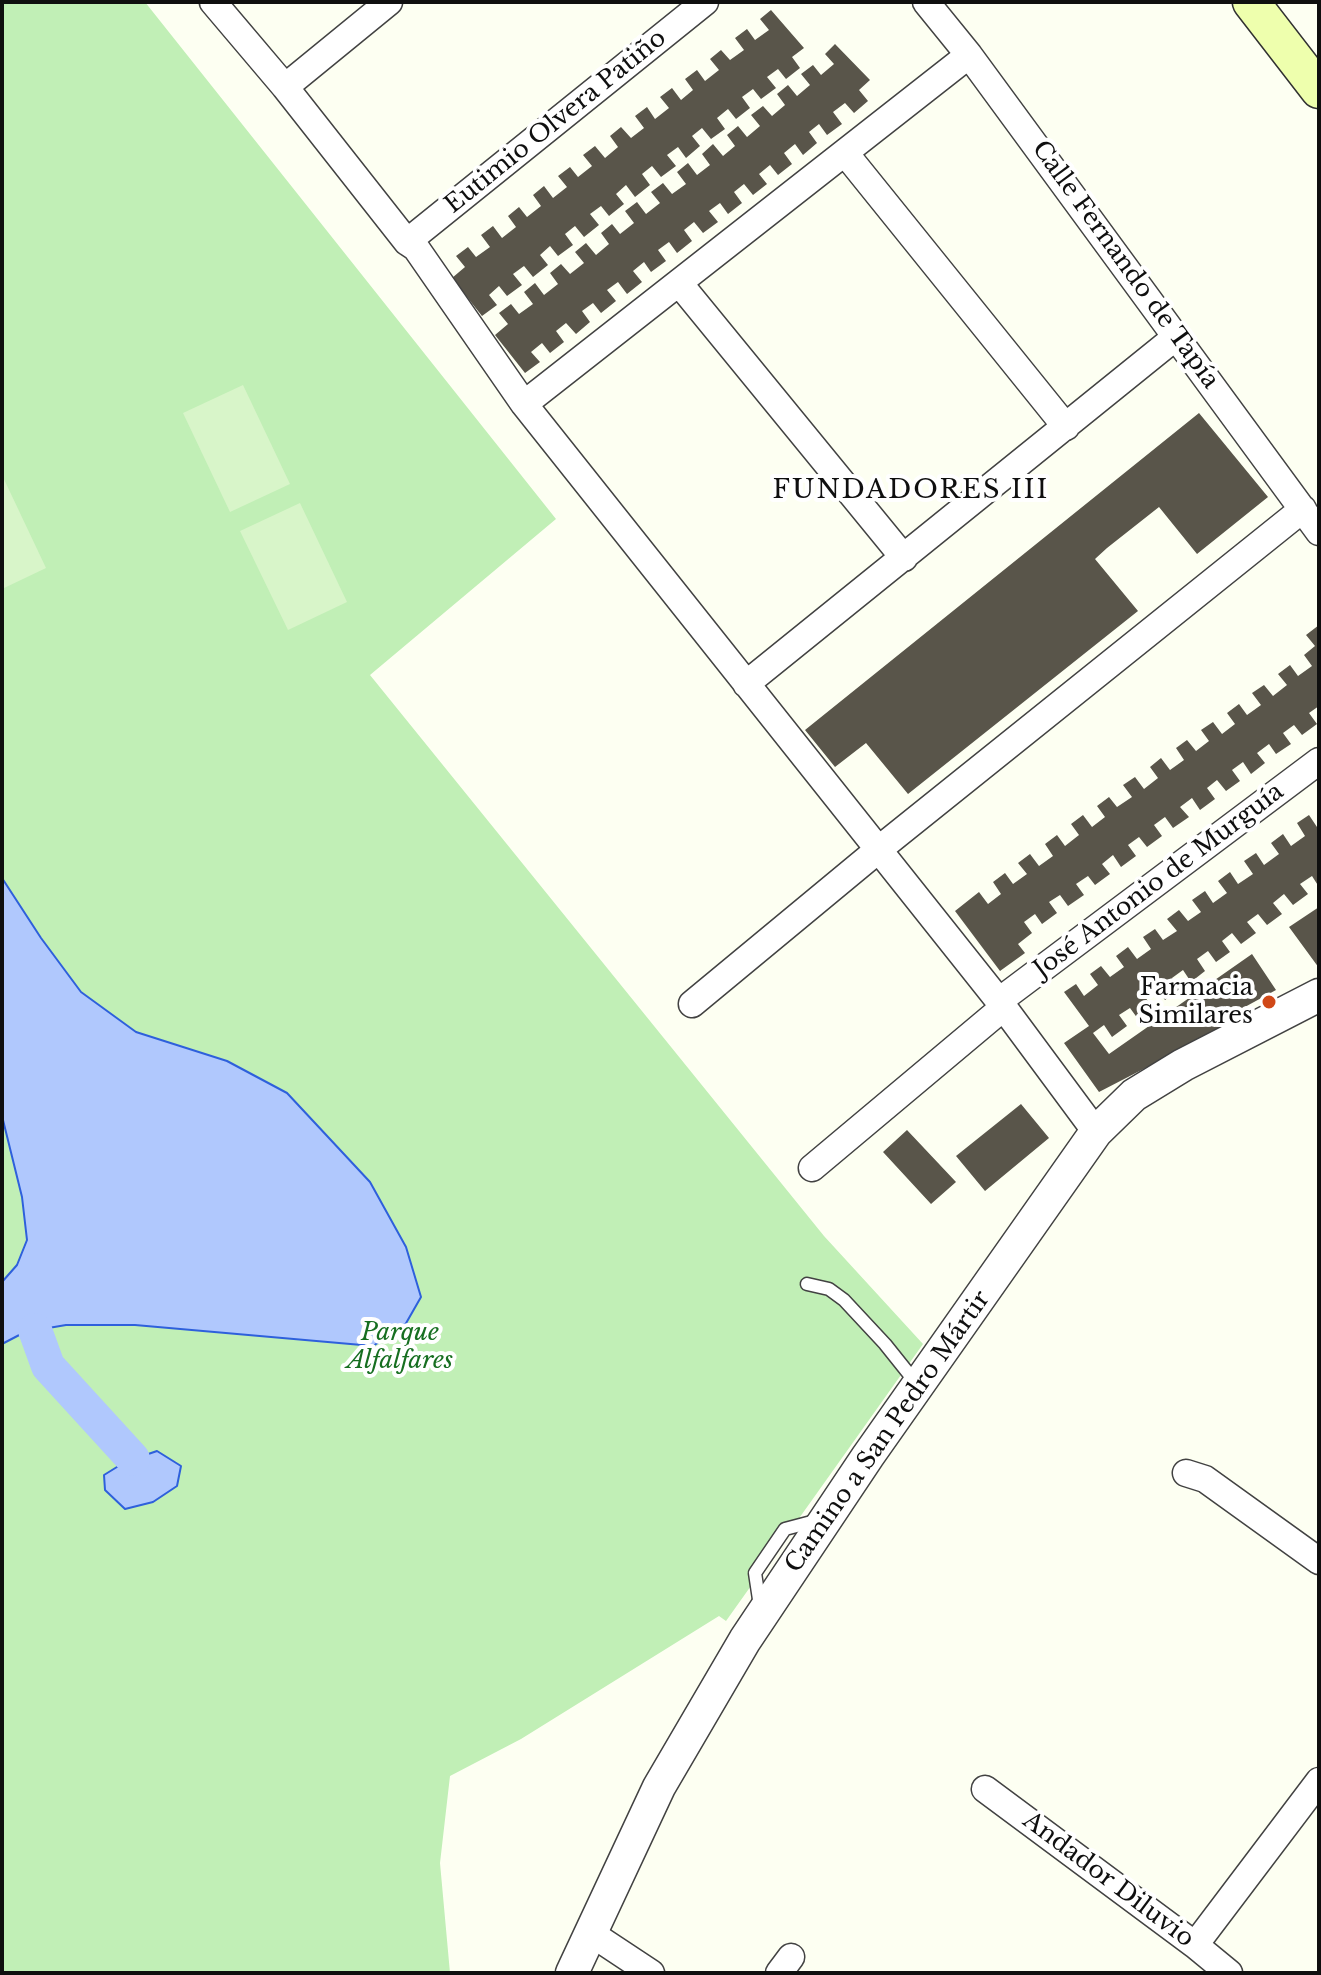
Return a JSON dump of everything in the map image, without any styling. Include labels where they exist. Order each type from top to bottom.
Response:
[{"type":"main road","points":[[1251,2],[1319,90]]},
{"type":"street","points":[[213,2],[285,87],[407,242],[416,248],[524,404],[1001,1004],[1096,1132]]},
{"type":"street","points":[[285,87],[389,2]]},
{"type":"street","name":"Eutimio Olvera Patiño","points":[[407,242],[705,2]]},
{"type":"street","name":"Calle Fernando de Tapía","points":[[926,2],[969,55],[1319,532]]},
{"type":"street","points":[[524,404],[969,55]]},
{"type":"street","points":[[845,153],[1066,427]]},
{"type":"street","points":[[679,283],[904,558]]},
{"type":"street","points":[[746,684],[1177,336]]},
{"type":"street","points":[[692,1004],[878,850],[1303,509]]},
{"type":"street","name":"José Antonio de Murguía","points":[[812,1168],[1001,1004],[1319,761]]},
{"type":"street","name":"Camino a San Pedro Mártir","points":[[572,1973],[659,1787],[761,1616],[1096,1132],[1134,1095],[1183,1065],[1319,995]]},
{"type":"street","points":[[1186,1473],[1205,1479],[1319,1561]]},
{"type":"street","points":[[1195,1945],[1319,1781]]},
{"type":"street","name":"Andador Diluvio","points":[[985,1789],[1229,1973]]},
{"type":"street","points":[[589,1932],[651,1973]]},
{"type":"lane","points":[[807,1284],[829,1289],[844,1300],[918,1385]]},
{"type":"green space","name":"Parque Alfalfares","points":[[2,2],[145,2],[556,519],[370,675],[824,1236],[923,1344],[726,1621],[719,1616],[521,1739],[450,1776],[440,1863],[450,1973],[2,1973]]},
{"type":"green space","points":[[243,385],[290,484],[230,512],[183,413]]},
{"type":"green space","points":[[2,475],[46,568],[2,589]]},
{"type":"green space","points":[[300,503],[347,602],[288,630],[240,531]]},
{"type":"water","points":[[2,878],[81,992],[136,1032],[227,1061],[287,1093],[370,1182],[406,1247],[421,1297],[405,1325],[373,1346],[135,1325],[66,1325],[25,1332],[2,1344],[2,1282],[17,1265],[27,1240],[22,1197],[2,1116]]},
{"type":"water","points":[[157,1451],[181,1466],[177,1486],[153,1502],[125,1509],[105,1490],[104,1475],[125,1462]]},
{"type":"building","points":[[771,10],[804,48],[792,57],[800,68],[786,79],[778,69],[767,77],[776,88],[761,99],[753,89],[742,97],[750,108],[736,119],[728,109],[717,118],[725,129],[711,139],[702,128],[692,136],[700,146],[686,158],[678,147],[667,155],[676,166],[661,177],[652,166],[642,174],[650,185],[635,197],[626,185],[616,194],[624,204],[609,216],[601,206],[590,214],[599,225],[584,237],[575,226],[565,234],[573,245],[558,256],[550,246],[540,255],[548,265],[533,277],[524,266],[513,274],[522,285],[507,296],[499,286],[489,295],[497,305],[482,316],[452,278],[465,267],[456,256],[468,247],[476,257],[490,247],[481,235],[493,226],[502,238],[516,227],[508,216],[519,207],[527,217],[541,206],[533,195],[544,186],[553,198],[567,187],[558,176],[570,167],[578,177],[592,166],[583,155],[595,146],[605,158],[618,147],[610,136],[621,127],[631,138],[644,128],[635,116],[647,107],[655,119],[669,108],[660,97],[672,88],[681,100],[693,90],[685,79],[697,70],[705,81],[719,70],[710,59],[721,50],[730,60],[744,50],[735,38],[747,29],[755,40],[769,30],[760,19]]},
{"type":"building","points":[[835,44],[870,80],[859,90],[868,101],[854,113],[845,103],[833,112],[842,124],[827,135],[819,124],[809,132],[817,143],[803,155],[795,144],[784,153],[792,164],[778,175],[770,165],[759,174],[767,184],[753,195],[744,184],[734,192],[742,203],[728,214],[720,203],[709,211],[718,222],[703,233],[694,222],[684,230],[692,241],[677,253],[669,242],[658,250],[666,261],[651,272],[644,262],[633,271],[642,282],[627,294],[618,282],[607,290],[616,301],[601,313],[593,303],[582,311],[590,322],[576,334],[566,323],[556,331],[564,342],[550,353],[542,343],[531,352],[540,362],[525,373],[495,335],[508,324],[499,313],[511,304],[519,314],[533,304],[524,292],[535,283],[544,295],[558,284],[550,273],[561,264],[570,274],[584,263],[575,252],[586,243],[596,255],[609,244],[601,233],[612,224],[620,234],[634,223],[625,211],[637,202],[646,214],[660,203],[651,192],[663,183],[672,194],[686,184],[677,172],[688,163],[697,175],[710,165],[702,154],[713,144],[723,156],[735,146],[727,135],[738,126],[747,137],[760,126],[751,115],[763,106],[772,116],[785,105],[777,94],[788,85],[797,96],[810,85],[801,74],[813,65],[821,75],[834,64],[825,54]]},
{"type":"building","points":[[1199,413],[1268,497],[1197,554],[1159,507],[1107,548],[1095,559],[1138,611],[908,794],[866,743],[835,767],[805,730]]},
{"type":"building","points":[[1319,625],[1319,706],[1309,713],[1317,724],[1302,735],[1294,725],[1283,733],[1291,744],[1276,754],[1269,744],[1257,753],[1265,763],[1251,774],[1243,762],[1232,770],[1240,781],[1226,791],[1217,780],[1207,788],[1215,799],[1200,810],[1192,798],[1180,807],[1189,817],[1173,828],[1165,817],[1154,825],[1162,836],[1147,847],[1139,837],[1128,845],[1136,856],[1121,867],[1113,855],[1102,864],[1110,874],[1095,885],[1088,876],[1076,884],[1084,895],[1068,906],[1060,895],[1049,902],[1057,913],[1042,924],[1035,914],[1024,922],[1032,933],[1018,944],[1025,953],[1000,971],[955,911],[979,892],[988,904],[1001,894],[993,882],[1005,873],[1013,884],[1027,874],[1018,863],[1030,854],[1039,866],[1053,856],[1045,844],[1057,835],[1065,846],[1079,835],[1071,824],[1083,815],[1092,827],[1105,817],[1097,806],[1109,797],[1117,807],[1132,797],[1123,785],[1135,777],[1144,789],[1158,778],[1150,767],[1161,758],[1170,770],[1184,760],[1176,748],[1187,740],[1196,751],[1209,741],[1201,730],[1213,722],[1222,734],[1235,724],[1227,713],[1239,704],[1247,715],[1261,705],[1252,693],[1264,685],[1273,696],[1287,685],[1278,674],[1290,665],[1298,676],[1312,666],[1304,655],[1315,646],[1306,635]]},
{"type":"building","points":[[1309,815],[1317,827],[1319,825],[1319,887],[1312,876],[1300,884],[1308,894],[1293,905],[1284,894],[1273,903],[1282,914],[1267,925],[1258,914],[1247,922],[1256,933],[1241,944],[1232,933],[1222,941],[1230,952],[1216,962],[1208,951],[1197,959],[1205,971],[1191,982],[1183,970],[1172,978],[1180,989],[1165,1000],[1157,989],[1145,997],[1153,1008],[1138,1019],[1130,1008],[1119,1015],[1127,1026],[1112,1037],[1104,1025],[1093,1033],[1109,1054],[1252,954],[1276,990],[1232,1014],[1248,1027],[1160,1068],[1157,1062],[1099,1092],[1064,1043],[1089,1026],[1064,992],[1076,984],[1084,996],[1098,985],[1090,974],[1101,966],[1110,977],[1124,967],[1116,956],[1128,947],[1137,959],[1151,949],[1143,937],[1155,929],[1163,940],[1177,931],[1167,919],[1179,910],[1188,921],[1201,912],[1192,900],[1205,891],[1213,903],[1227,893],[1218,881],[1230,872],[1238,884],[1253,874],[1244,861],[1256,853],[1264,865],[1279,854],[1271,843],[1283,834],[1291,846],[1305,836],[1297,823]]},
{"type":"building","points":[[1319,907],[1319,968],[1289,927]]},
{"type":"building","points":[[1021,1104],[1049,1138],[985,1191],[956,1156]]},
{"type":"building","points":[[907,1130],[956,1182],[931,1204],[883,1152]]},
{"type":"waterway","points":[[35,1330],[48,1366],[133,1459]]},
{"type":"place","name":"Farmacia Similares","points":[[1269,1002]]},
{"type":"district","name":"FUNDADORES III","points":[[911,491]]}]
